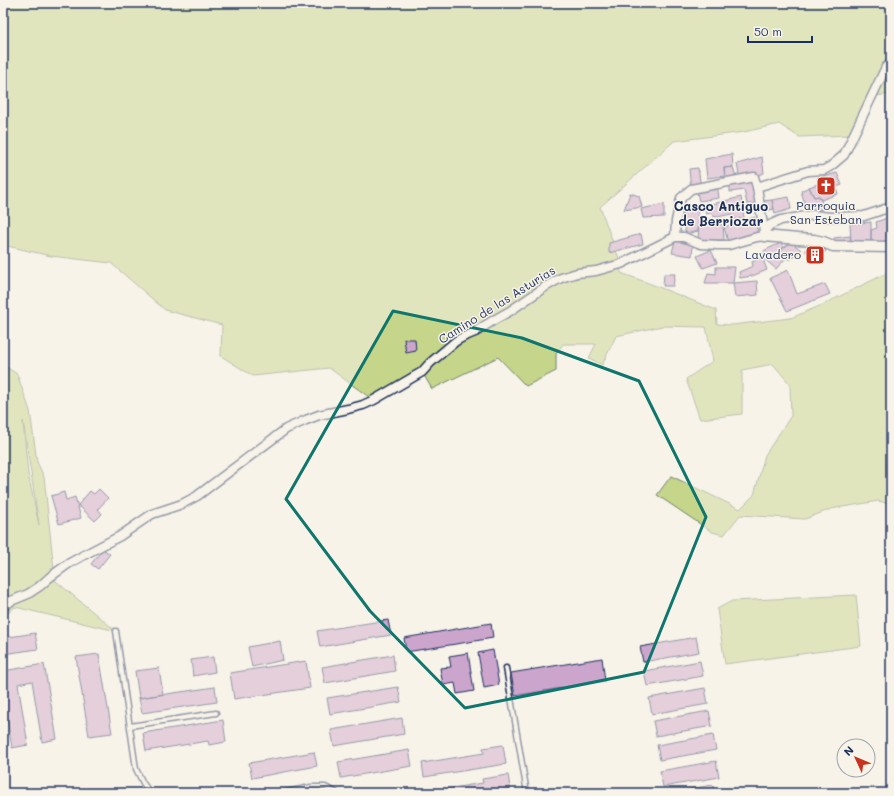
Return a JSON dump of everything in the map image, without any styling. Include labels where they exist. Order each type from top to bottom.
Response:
[{"type":"street","points":[[757,187],[808,171],[824,170],[832,166],[844,155],[886,67],[891,63]]},
{"type":"street","points":[[764,233],[754,177],[691,189],[681,198],[676,221],[675,237],[684,237],[701,244],[724,245],[757,237],[764,233],[770,225],[781,220],[813,215],[830,217],[864,216],[891,207]]},
{"type":"street","points":[[764,233],[798,239],[814,240],[833,246],[891,247]]},
{"type":"street","name":"Camino de las Asturias","points":[[3,607],[11,601],[28,594],[68,564],[84,554],[120,536],[152,514],[182,504],[197,496],[286,429],[319,415],[363,405],[374,400],[422,372],[430,363],[456,341],[486,326],[561,278],[577,273],[596,271],[620,264],[675,237]]},
{"type":"lane","points":[[116,632],[136,769],[150,793]]},
{"type":"lane","points":[[506,668],[527,793]]},
{"type":"lane","points":[[130,726],[216,713]]},
{"type":"lane","points":[[281,793],[311,787],[325,787],[337,793]]},
{"type":"highlighted area","points":[[393,311],[522,338],[639,381],[706,517],[644,672],[465,708],[370,611],[286,499]]},
{"type":"green space","points":[[3,3],[891,3],[891,94],[868,97],[849,135],[799,137],[779,124],[744,132],[674,141],[600,207],[621,264],[621,273],[716,310],[717,324],[732,325],[791,318],[822,305],[891,271],[891,504],[878,501],[831,509],[805,519],[740,515],[724,535],[712,532],[657,495],[671,476],[740,509],[754,495],[765,455],[791,416],[790,384],[773,364],[742,370],[742,414],[700,419],[686,379],[713,361],[706,327],[662,326],[616,336],[602,365],[589,358],[596,344],[563,344],[556,354],[556,371],[526,386],[498,357],[432,389],[422,372],[369,397],[329,368],[253,376],[221,356],[222,325],[165,310],[111,263],[51,256],[3,245]]},
{"type":"green space","points":[[3,365],[17,374],[30,411],[37,462],[44,477],[54,570],[51,577],[116,631],[15,607],[3,617]],"holes":[[[23,421],[39,525],[28,474]]]},
{"type":"green space","points":[[856,595],[861,646],[725,664],[717,609],[732,601]]},
{"type":"building","points":[[732,154],[733,167],[724,168],[725,176],[707,178],[705,159]]},
{"type":"building","points":[[762,157],[764,173],[740,180],[737,164]]},
{"type":"building","points":[[733,167],[736,177],[725,180],[724,168]]},
{"type":"building","points":[[698,168],[701,187],[691,189],[689,169]]},
{"type":"building","name":"Parroquia San Esteban","points":[[837,173],[842,185],[836,187],[838,194],[821,200],[819,196],[814,197],[809,187],[818,184],[818,178]]},
{"type":"building","points":[[754,177],[759,204],[747,204],[744,190],[730,192],[730,182]]},
{"type":"building","points":[[717,184],[719,198],[699,201],[696,188]]},
{"type":"building","points":[[809,187],[814,197],[819,196],[824,209],[807,211],[801,191]]},
{"type":"building","points":[[630,193],[639,196],[642,207],[624,210]]},
{"type":"building","points":[[741,197],[744,218],[732,220],[731,214],[718,217],[713,216],[711,213],[706,214],[704,206]]},
{"type":"building","points":[[789,197],[791,209],[775,214],[772,200]]},
{"type":"building","points":[[772,200],[774,209],[764,211],[762,201]]},
{"type":"building","points":[[664,204],[664,217],[643,218],[641,209]]},
{"type":"building","points":[[697,206],[699,220],[698,231],[686,234],[681,209]]},
{"type":"building","points":[[755,217],[758,235],[728,242],[724,227]]},
{"type":"building","points":[[887,218],[889,241],[871,243],[871,230],[877,228],[876,222]]},
{"type":"building","points":[[712,219],[712,225],[723,224],[724,240],[698,240],[699,220]]},
{"type":"building","points":[[871,222],[871,243],[851,242],[850,224]]},
{"type":"building","points":[[641,234],[643,244],[609,253],[609,243]]},
{"type":"building","points":[[850,236],[851,242],[834,244],[834,238]]},
{"type":"building","points":[[675,241],[693,245],[692,256],[672,253]]},
{"type":"building","points":[[791,242],[801,250],[790,260],[779,252]]},
{"type":"building","name":"Lavadero","points":[[814,242],[826,251],[814,260],[805,250]]},
{"type":"building","points":[[781,243],[784,247],[779,252],[787,257],[776,269],[762,257],[765,250]]},
{"type":"building","points":[[711,250],[717,263],[703,268],[697,256]]},
{"type":"building","points":[[762,257],[767,270],[752,276],[740,278],[739,272],[753,266],[752,262]]},
{"type":"building","points":[[716,267],[735,267],[733,283],[705,283],[708,273],[716,274]]},
{"type":"building","points":[[788,270],[797,294],[825,284],[830,294],[787,311],[770,278]]},
{"type":"building","points":[[664,274],[675,274],[673,286],[663,286]]},
{"type":"building","points":[[757,281],[758,295],[735,297],[733,283]]},
{"type":"building","points":[[404,339],[415,339],[416,351],[406,353]]},
{"type":"building","points":[[99,489],[108,498],[98,509],[102,514],[95,521],[78,505],[90,491],[94,494]]},
{"type":"building","points":[[64,492],[66,500],[75,497],[81,518],[59,524],[51,496]]},
{"type":"building","points":[[103,549],[110,554],[98,569],[91,564]]},
{"type":"building","points":[[388,620],[391,635],[320,647],[317,631]]},
{"type":"building","points":[[491,623],[493,638],[406,652],[404,638]]},
{"type":"building","points":[[35,633],[38,649],[3,654],[3,638]]},
{"type":"building","points":[[696,637],[699,652],[643,662],[640,647]]},
{"type":"building","points":[[280,641],[283,660],[252,667],[248,647]]},
{"type":"building","points":[[493,650],[499,685],[484,688],[478,653]]},
{"type":"building","points":[[468,653],[474,691],[457,694],[455,683],[443,685],[440,668],[451,667],[449,656]]},
{"type":"building","points":[[99,654],[112,733],[89,736],[76,657]]},
{"type":"building","points":[[393,655],[395,671],[325,683],[322,667]]},
{"type":"building","points":[[213,657],[215,672],[193,676],[191,660]]},
{"type":"building","points":[[602,658],[605,681],[515,696],[511,673]]},
{"type":"building","points":[[306,661],[310,688],[234,699],[230,673]]},
{"type":"building","points":[[700,661],[703,676],[647,686],[644,671]]},
{"type":"building","points":[[44,664],[57,739],[42,742],[32,681],[18,684],[28,745],[12,748],[3,694],[3,671]]},
{"type":"building","points":[[159,668],[163,694],[139,698],[135,671]]},
{"type":"building","points":[[215,687],[217,702],[142,713],[139,698]]},
{"type":"building","points":[[398,687],[401,702],[330,714],[327,698]]},
{"type":"building","points":[[705,688],[708,704],[652,714],[649,698]]},
{"type":"building","points":[[709,711],[712,726],[656,736],[653,721]]},
{"type":"building","points":[[402,718],[404,734],[334,746],[331,730]]},
{"type":"building","points":[[223,720],[226,742],[209,745],[208,741],[146,751],[143,733]]},
{"type":"building","points":[[713,735],[716,750],[660,760],[657,745]]},
{"type":"building","points":[[503,745],[506,764],[424,777],[422,763],[484,753],[483,748]]},
{"type":"building","points":[[409,750],[412,766],[341,778],[338,762]]},
{"type":"building","points":[[314,752],[317,766],[252,778],[249,763]]},
{"type":"building","points":[[716,761],[719,777],[663,787],[660,771]]},
{"type":"building","points":[[508,775],[511,793],[427,792],[483,783],[482,779]]},
{"type":"building","points":[[713,785],[715,793],[665,793]]},
{"type":"place","name":"Parroquia San Esteban","points":[[826,186]]},
{"type":"place","name":"Lavadero","points":[[815,255]]},
{"type":"district","name":"Casco Antiguo de Berriozar","points":[[721,214]]}]
